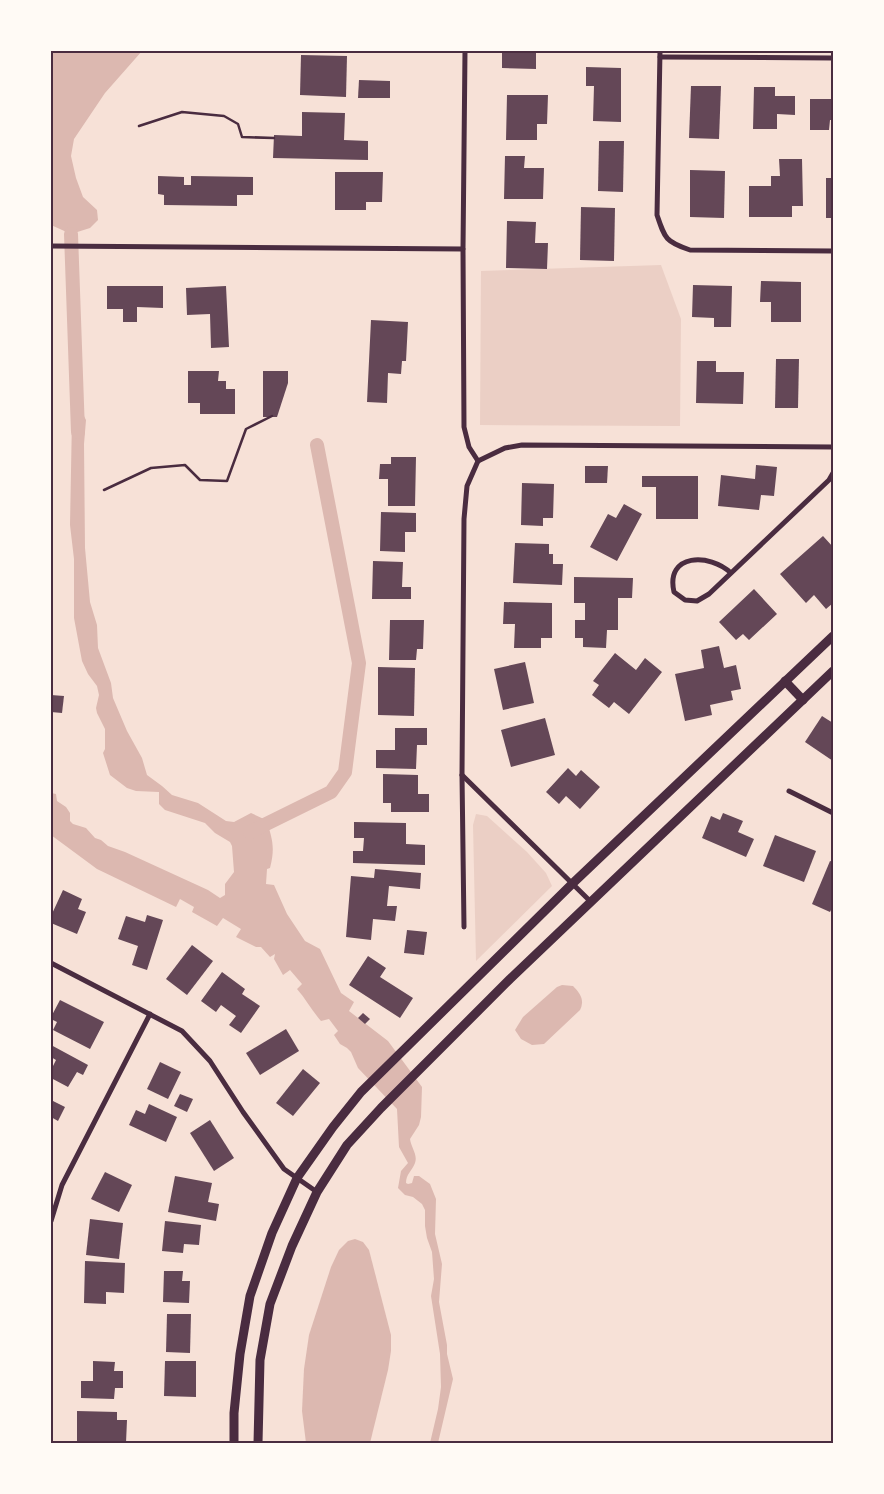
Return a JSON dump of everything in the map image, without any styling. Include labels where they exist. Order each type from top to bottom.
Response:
[{"type":"main road","points":[[234,1443],[234,1414],[240,1354],[250,1296],[272,1233],[297,1178],[333,1127],[361,1092],[572,884],[833,636]]},
{"type":"main road","points":[[258,1443],[260,1360],[270,1304],[292,1246],[317,1192],[347,1145],[419,1069],[510,979],[833,671]]},
{"type":"main road","points":[[785,681],[803,700]]},
{"type":"street","points":[[465,51],[464,427],[469,447],[478,461]]},
{"type":"street","points":[[833,58],[660,54],[657,215],[662,231],[672,244],[690,250],[833,251]]},
{"type":"street","points":[[52,246],[463,249]]},
{"type":"street","points":[[464,927],[462,775],[464,519],[467,486],[478,461],[505,448],[522,445],[833,447]]},
{"type":"street","points":[[731,573],[722,565],[705,560],[687,560],[676,568],[671,581],[674,592],[685,600],[697,601],[709,594],[829,480],[833,473]]},
{"type":"street","points":[[462,775],[591,902]]},
{"type":"street","points":[[789,791],[833,813]]},
{"type":"street","points":[[51,963],[182,1032],[210,1061],[243,1112],[284,1168],[317,1192]]},
{"type":"street","points":[[51,1221],[62,1185],[150,1014]]},
{"type":"path","points":[[139,126],[182,112],[224,116],[238,124],[242,137],[274,138]]},
{"type":"path","points":[[104,490],[151,468],[184,465],[200,480],[227,481],[246,428],[272,416]]},
{"type":"shaded area","points":[[51,51],[142,51],[105,93],[74,139],[71,156],[76,178],[83,197],[97,210],[98,220],[90,228],[71,234],[51,225]]},
{"type":"shaded area","points":[[661,265],[681,319],[680,426],[480,425],[481,271]]},
{"type":"shaded area","points":[[83,414],[86,420],[84,444],[85,548],[90,602],[97,625],[98,648],[111,683],[113,698],[127,731],[142,758],[147,775],[172,795],[198,803],[226,821],[234,822],[251,813],[266,820],[273,849],[270,868],[267,869],[266,884],[274,885],[287,914],[305,941],[320,949],[341,993],[354,1002],[349,1011],[388,1041],[422,1087],[421,1117],[419,1125],[410,1139],[416,1160],[406,1183],[412,1183],[414,1176],[419,1176],[430,1184],[436,1199],[435,1234],[442,1264],[439,1302],[453,1379],[438,1443],[430,1443],[441,1387],[440,1354],[431,1296],[434,1279],[432,1252],[427,1238],[425,1210],[422,1204],[413,1197],[405,1195],[398,1188],[401,1171],[408,1163],[399,1147],[397,1109],[358,1068],[351,1052],[340,1044],[334,1035],[338,1031],[329,1019],[321,1021],[297,989],[302,984],[290,970],[283,975],[274,959],[275,954],[270,957],[261,947],[256,947],[236,937],[241,929],[223,918],[217,926],[192,912],[194,907],[180,899],[176,907],[97,869],[51,835],[51,793],[56,794],[57,801],[66,807],[70,813],[70,821],[73,824],[86,828],[95,838],[108,846],[208,890],[220,898],[225,895],[225,884],[234,872],[230,842],[215,833],[205,823],[165,810],[159,804],[159,792],[136,791],[127,788],[110,775],[103,753],[105,749],[105,729],[96,708],[99,695],[97,686],[88,674],[82,661],[74,618],[74,559],[70,525],[72,418]]},
{"type":"shaded area","points":[[476,814],[487,816],[527,852],[546,873],[552,886],[476,961],[473,825]]},
{"type":"shaded area","points":[[562,985],[573,986],[578,991],[582,1000],[580,1010],[544,1044],[532,1045],[521,1039],[515,1030],[523,1017],[557,987]]},
{"type":"shaded area","points":[[355,1239],[363,1242],[369,1250],[391,1335],[388,1370],[370,1443],[306,1443],[302,1411],[304,1369],[309,1335],[331,1267],[339,1250],[348,1241]]},
{"type":"building","points":[[502,51],[536,51],[536,69],[502,68]]},
{"type":"building","points":[[301,55],[347,56],[346,97],[300,95]]},
{"type":"building","points":[[586,67],[621,68],[621,122],[593,121],[594,86],[586,86]]},
{"type":"building","points":[[359,80],[390,81],[390,98],[358,98]]},
{"type":"building","points":[[691,86],[721,86],[719,139],[689,138]]},
{"type":"building","points":[[754,87],[775,87],[775,96],[795,96],[795,115],[777,114],[777,129],[753,129]]},
{"type":"building","points":[[507,95],[548,95],[547,124],[537,124],[537,140],[506,140]]},
{"type":"building","points":[[810,99],[833,99],[833,120],[830,120],[829,130],[810,130]]},
{"type":"building","points":[[302,112],[345,113],[344,140],[368,141],[368,160],[273,158],[274,135],[302,136]]},
{"type":"building","points":[[599,141],[624,141],[623,192],[598,191]]},
{"type":"building","points":[[505,156],[525,156],[524,168],[544,168],[543,199],[504,199]]},
{"type":"building","points":[[779,159],[802,159],[803,206],[792,206],[792,217],[749,217],[749,186],[771,186],[771,176],[780,176]]},
{"type":"building","points":[[690,170],[725,171],[724,218],[690,217]]},
{"type":"building","points":[[335,172],[383,172],[382,202],[366,202],[366,210],[335,210]]},
{"type":"building","points":[[158,176],[184,177],[184,185],[191,185],[191,176],[253,177],[253,195],[237,195],[237,206],[164,205],[164,195],[158,194]]},
{"type":"building","points":[[826,178],[833,178],[833,218],[826,218]]},
{"type":"building","points":[[581,207],[615,208],[614,261],[580,260]]},
{"type":"building","points":[[507,221],[536,222],[535,243],[548,243],[547,269],[506,268]]},
{"type":"building","points":[[761,281],[801,282],[801,322],[771,322],[771,302],[760,302]]},
{"type":"building","points":[[693,285],[732,286],[731,327],[714,327],[714,318],[692,317]]},
{"type":"building","points":[[107,286],[163,286],[163,308],[137,307],[137,322],[123,322],[123,309],[107,309]]},
{"type":"building","points":[[226,286],[229,347],[211,348],[210,314],[187,315],[186,288]]},
{"type":"building","points":[[371,320],[408,322],[406,361],[402,361],[401,374],[388,373],[387,403],[367,402]]},
{"type":"building","points":[[776,359],[799,359],[798,408],[775,408]]},
{"type":"building","points":[[697,361],[716,361],[716,372],[744,372],[743,404],[696,403]]},
{"type":"building","points":[[188,371],[219,371],[218,381],[226,381],[226,389],[235,389],[235,414],[200,414],[200,403],[188,403]]},
{"type":"building","points":[[263,371],[288,371],[288,383],[277,417],[263,417]]},
{"type":"building","points":[[391,457],[416,457],[415,506],[388,506],[388,479],[379,479],[380,464],[391,464]]},
{"type":"building","points":[[756,465],[777,467],[774,496],[761,495],[759,510],[718,506],[721,475],[755,479]]},
{"type":"building","points":[[585,466],[608,466],[607,483],[585,483]]},
{"type":"building","points":[[642,476],[698,476],[698,519],[656,519],[656,487],[642,487]]},
{"type":"building","points":[[522,483],[554,484],[553,518],[543,518],[543,526],[521,525]]},
{"type":"building","points":[[624,504],[642,514],[617,561],[590,547],[608,514],[616,518]]},
{"type":"building","points":[[381,512],[416,513],[416,532],[405,532],[405,552],[380,551]]},
{"type":"building","points":[[823,536],[833,547],[833,603],[826,609],[814,595],[806,603],[780,574]]},
{"type":"building","points":[[515,543],[549,544],[549,554],[553,554],[553,564],[563,564],[562,585],[513,583]]},
{"type":"building","points":[[373,561],[403,562],[402,587],[411,587],[411,599],[372,599]]},
{"type":"building","points":[[574,577],[633,578],[632,598],[618,598],[618,630],[607,630],[606,648],[583,647],[583,638],[575,638],[575,620],[585,620],[585,603],[574,603]]},
{"type":"building","points":[[754,589],[777,614],[749,640],[743,634],[736,640],[719,622]]},
{"type":"building","points":[[504,602],[552,603],[552,638],[541,638],[541,648],[514,648],[515,624],[503,624]]},
{"type":"building","points":[[390,620],[424,620],[423,649],[417,649],[416,660],[389,660]]},
{"type":"building","points":[[719,646],[724,668],[736,665],[741,689],[731,691],[733,700],[710,705],[712,715],[685,721],[675,674],[704,668],[701,650]]},
{"type":"building","points":[[615,653],[636,670],[645,658],[662,672],[629,714],[614,702],[609,708],[592,695],[599,685],[593,681]]},
{"type":"building","points":[[525,662],[534,703],[503,710],[494,669]]},
{"type":"building","points":[[378,667],[415,668],[414,716],[378,715]]},
{"type":"building","points":[[51,695],[64,696],[62,713],[51,712]]},
{"type":"building","points":[[822,716],[833,723],[833,761],[805,742]]},
{"type":"building","points":[[545,718],[555,755],[511,767],[501,730]]},
{"type":"building","points":[[395,728],[427,728],[427,745],[417,745],[416,769],[376,768],[376,750],[395,750]]},
{"type":"building","points":[[568,768],[576,776],[581,770],[600,787],[580,809],[566,796],[559,804],[546,792]]},
{"type":"building","points":[[383,774],[418,775],[418,794],[429,794],[429,812],[391,812],[391,803],[383,803]]},
{"type":"building","points":[[723,813],[743,821],[738,832],[754,839],[746,857],[702,838],[711,816],[720,820]]},
{"type":"building","points":[[354,822],[406,823],[406,844],[425,845],[425,865],[353,863],[353,851],[363,851],[364,838],[354,838]]},
{"type":"building","points":[[775,835],[816,851],[804,882],[763,866]]},
{"type":"building","points":[[830,861],[833,862],[833,906],[830,912],[812,904]]},
{"type":"building","points":[[375,869],[421,873],[420,889],[389,886],[387,906],[397,906],[395,921],[373,919],[371,940],[346,937],[351,876],[374,878]]},
{"type":"building","points":[[63,890],[82,899],[78,909],[86,912],[77,934],[51,923],[51,916]]},
{"type":"building","points":[[147,915],[163,920],[147,970],[132,965],[138,946],[118,939],[126,916],[145,922]]},
{"type":"building","points":[[407,930],[427,932],[424,955],[404,953]]},
{"type":"building","points":[[192,945],[213,961],[187,995],[166,979]]},
{"type":"building","points":[[368,956],[386,968],[380,977],[413,998],[400,1018],[349,985]]},
{"type":"building","points":[[222,972],[245,989],[242,994],[260,1006],[241,1033],[229,1025],[236,1016],[221,1005],[216,1012],[201,1001]]},
{"type":"building","points":[[60,1000],[104,1022],[90,1049],[53,1030],[57,1022],[51,1019],[51,1017]]},
{"type":"building","points":[[363,1013],[370,1019],[365,1024],[358,1018]]},
{"type":"building","points":[[286,1029],[299,1051],[260,1075],[246,1053]]},
{"type":"building","points":[[51,1045],[88,1065],[83,1075],[77,1072],[68,1087],[51,1078],[51,1065],[53,1066],[56,1060],[51,1057]]},
{"type":"building","points":[[160,1062],[181,1072],[168,1099],[147,1089]]},
{"type":"building","points":[[303,1069],[320,1083],[293,1116],[276,1103]]},
{"type":"building","points":[[180,1094],[193,1099],[187,1112],[174,1106]]},
{"type":"building","points":[[51,1100],[65,1107],[58,1121],[51,1117]]},
{"type":"building","points":[[149,1104],[177,1117],[166,1142],[129,1125],[136,1110],[145,1114]]},
{"type":"building","points":[[210,1120],[234,1158],[214,1171],[190,1133]]},
{"type":"building","points":[[105,1172],[132,1185],[119,1212],[91,1199]]},
{"type":"building","points":[[175,1176],[212,1183],[208,1202],[219,1204],[216,1221],[168,1212]]},
{"type":"building","points":[[90,1219],[123,1223],[119,1259],[86,1255]]},
{"type":"building","points":[[165,1221],[201,1225],[199,1245],[184,1244],[183,1253],[162,1251]]},
{"type":"building","points":[[85,1261],[125,1263],[124,1293],[106,1292],[106,1304],[84,1303]]},
{"type":"building","points":[[164,1271],[183,1271],[182,1281],[190,1281],[189,1303],[163,1302]]},
{"type":"building","points":[[167,1314],[191,1314],[190,1353],[166,1352]]},
{"type":"building","points":[[93,1361],[115,1362],[114,1371],[123,1371],[123,1388],[115,1388],[114,1399],[81,1398],[81,1381],[93,1381]]},
{"type":"building","points":[[165,1361],[196,1361],[196,1397],[164,1396]]},
{"type":"building","points":[[77,1411],[117,1412],[117,1420],[127,1420],[126,1443],[77,1443]]},
{"type":"waterway","points":[[71,234],[78,432]]},
{"type":"waterway","points":[[250,832],[331,792],[345,772],[359,663],[317,445]]}]
